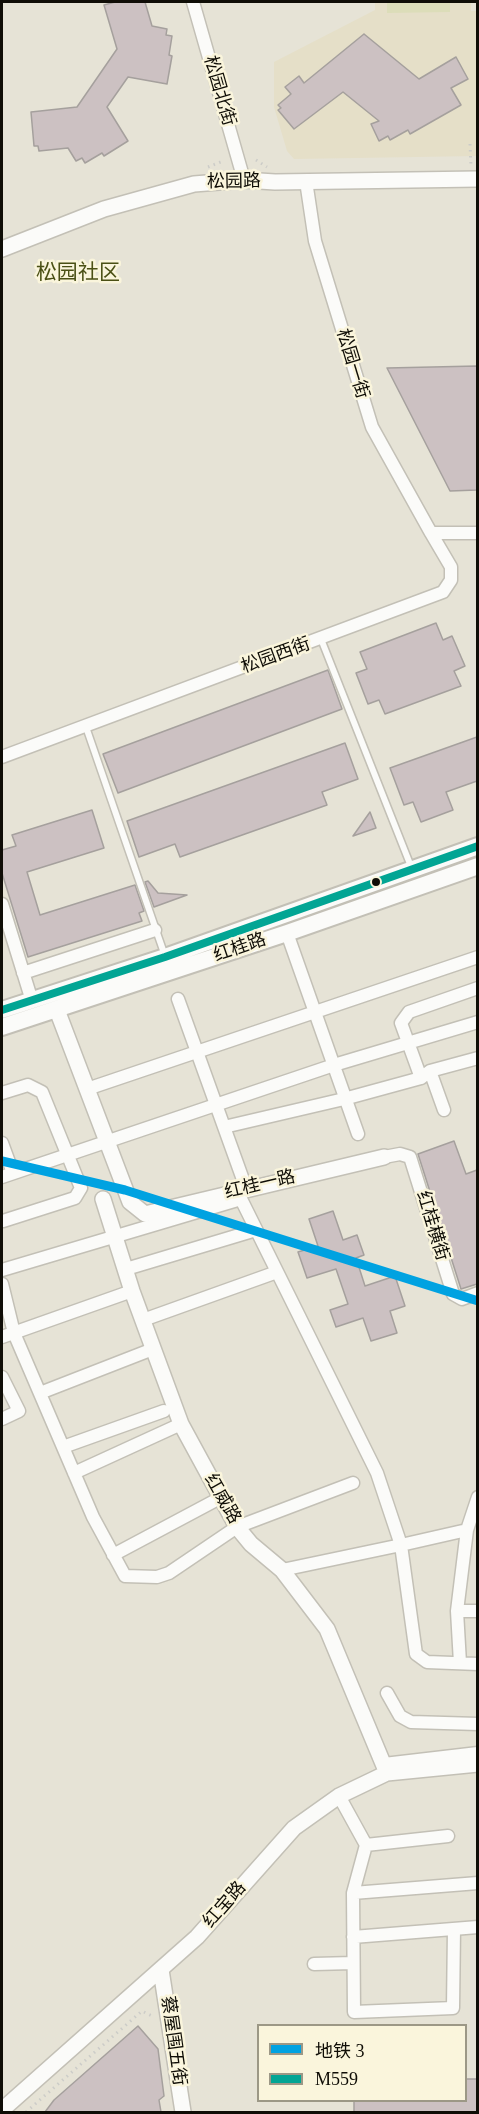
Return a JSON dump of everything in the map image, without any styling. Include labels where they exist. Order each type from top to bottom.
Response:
[{"type":"main road","name":"红桂路","points":[[2,1010],[165,957],[477,846]]},
{"type":"main road","name":"红桂路","points":[[2,1027],[287,933],[477,866]]},
{"type":"street","name":"松园北街","points":[[193,2],[244,180]]},
{"type":"street","name":"松园路","points":[[2,249],[104,209],[172,188],[212,181],[306,181],[474,172]]},
{"type":"street","name":"松园一街","points":[[306,181],[315,241],[372,427],[431,533]]},
{"type":"street","points":[[431,533],[477,533]]},
{"type":"street","name":"松园西街","points":[[2,757],[443,592],[452,580],[451,567],[431,533]]},
{"type":"street","points":[[2,904],[32,1001]]},
{"type":"street","points":[[23,973],[155,930]]},
{"type":"street","points":[[287,933],[358,1134]]},
{"type":"street","points":[[87,1089],[477,957]]},
{"type":"street","points":[[444,1110],[400,1023],[409,1012],[477,988]]},
{"type":"street","points":[[178,999],[246,1188]]},
{"type":"street","name":"红桂一路","points":[[57,1010],[130,1202],[145,1214],[246,1188],[384,1157]]},
{"type":"street","points":[[2,1143],[7,1175],[334,1065],[477,1022]]},
{"type":"street","points":[[224,1127],[344,1099],[477,1058]]},
{"type":"street","points":[[2,1094],[28,1085],[42,1092],[81,1188],[75,1198],[3,1221]]},
{"type":"street","name":"红桂横街","points":[[384,1157],[400,1154],[410,1157],[453,1294],[462,1299],[477,1293]]},
{"type":"street","name":"红威路","points":[[103,1199],[132,1291],[181,1424],[237,1527],[252,1544],[282,1570],[332,1638],[386,1768]]},
{"type":"street","points":[[2,1270],[241,1199],[377,1473],[401,1545],[416,1654],[427,1662],[477,1664]]},
{"type":"street","points":[[126,1269],[256,1230]]},
{"type":"street","points":[[143,1320],[277,1272]]},
{"type":"street","points":[[2,1284],[14,1333],[103,1538],[125,1576],[157,1577],[169,1573],[237,1527],[353,1484]]},
{"type":"street","points":[[2,1336],[132,1291]]},
{"type":"street","points":[[40,1393],[153,1349]]},
{"type":"street","points":[[2,1377],[19,1411],[2,1419]]},
{"type":"street","points":[[63,1447],[164,1411]]},
{"type":"street","points":[[74,1473],[181,1424]]},
{"type":"street","points":[[460,1663],[457,1611],[467,1530],[477,1497]]},
{"type":"street","points":[[113,1555],[220,1498]]},
{"type":"street","points":[[282,1570],[467,1530]]},
{"type":"street","points":[[457,1611],[477,1611]]},
{"type":"street","points":[[387,1693],[400,1716],[411,1722],[477,1724]]},
{"type":"street","points":[[386,1768],[477,1753]]},
{"type":"street","name":"红宝路","points":[[2,2110],[197,1937],[294,1828],[339,1796],[386,1768],[477,1764]]},
{"type":"street","points":[[339,1796],[366,1845],[352,1893],[354,2012],[453,2008],[454,1929]]},
{"type":"street","points":[[366,1845],[448,1836]]},
{"type":"street","points":[[352,1893],[477,1883]]},
{"type":"street","points":[[353,1937],[477,1927]]},
{"type":"street","points":[[314,1964],[353,1963]]},
{"type":"street","name":"蔡屋围五街","points":[[161,1970],[183,2112]]},
{"type":"lane","points":[[321,639],[412,870]]},
{"type":"lane","points":[[86,727],[165,957]]},
{"type":"path","points":[[470,144],[474,172]]},
{"type":"path","points":[[26,2112],[142,2011],[152,2015]]},
{"type":"shaded area","points":[[375,2],[471,2],[471,11],[478,11],[477,156],[294,159],[287,151],[274,107],[274,62],[375,10]]},
{"type":"green space","points":[[387,2],[450,2],[450,12],[387,13]]},
{"type":"building","points":[[115,2],[145,2],[152,26],[167,29],[166,35],[172,36],[169,55],[172,56],[167,84],[128,77],[107,107],[128,141],[104,156],[102,153],[85,163],[82,158],[76,161],[68,148],[39,151],[38,146],[34,146],[31,112],[77,107],[117,49],[104,5]]},
{"type":"building","points":[[364,34],[419,79],[456,57],[468,79],[451,88],[461,105],[410,134],[408,130],[390,140],[388,136],[379,141],[371,124],[379,121],[343,92],[294,129],[278,110],[281,108],[278,105],[291,94],[285,87],[299,76],[304,83]]},
{"type":"building","points":[[477,366],[477,490],[450,491],[387,368]]},
{"type":"building","points":[[436,623],[443,640],[452,636],[465,666],[454,671],[461,686],[385,714],[379,700],[368,704],[356,673],[367,669],[360,652]]},
{"type":"building","points":[[328,670],[342,709],[118,793],[103,754]]},
{"type":"building","points":[[477,737],[477,781],[446,792],[453,810],[421,822],[413,802],[404,805],[390,768]]},
{"type":"building","points":[[345,743],[358,779],[322,792],[327,805],[180,857],[175,844],[139,857],[127,821]]},
{"type":"building","points":[[92,810],[104,848],[27,872],[40,915],[135,885],[144,911],[139,913],[142,921],[28,957],[2,873],[2,850],[16,846],[12,835]]},
{"type":"building","points":[[370,812],[376,828],[353,836]]},
{"type":"building","points":[[148,881],[158,893],[187,895],[154,907],[145,882]]},
{"type":"building","points":[[454,1141],[466,1174],[477,1170],[477,1284],[461,1289],[418,1154]]},
{"type":"building","points":[[333,1211],[343,1240],[357,1235],[364,1255],[356,1258],[365,1286],[395,1276],[405,1306],[390,1311],[397,1333],[371,1341],[363,1318],[336,1327],[330,1310],[348,1304],[336,1269],[307,1278],[298,1252],[318,1246],[309,1219]]},
{"type":"building","points":[[138,2026],[158,2049],[164,2096],[159,2100],[161,2112],[45,2112],[54,2100]]},
{"type":"building","points":[[467,2079],[477,2079],[477,2112],[354,2112],[354,2102],[467,2102]]},
{"type":"metro line","name":"3","points":[[2,1161],[125,1190],[478,1301]]},
{"type":"transit line","name":"M559","points":[[2,1010],[165,957],[478,846]]},
{"type":"district","name":"松园社区","points":[[78,273]]}]
